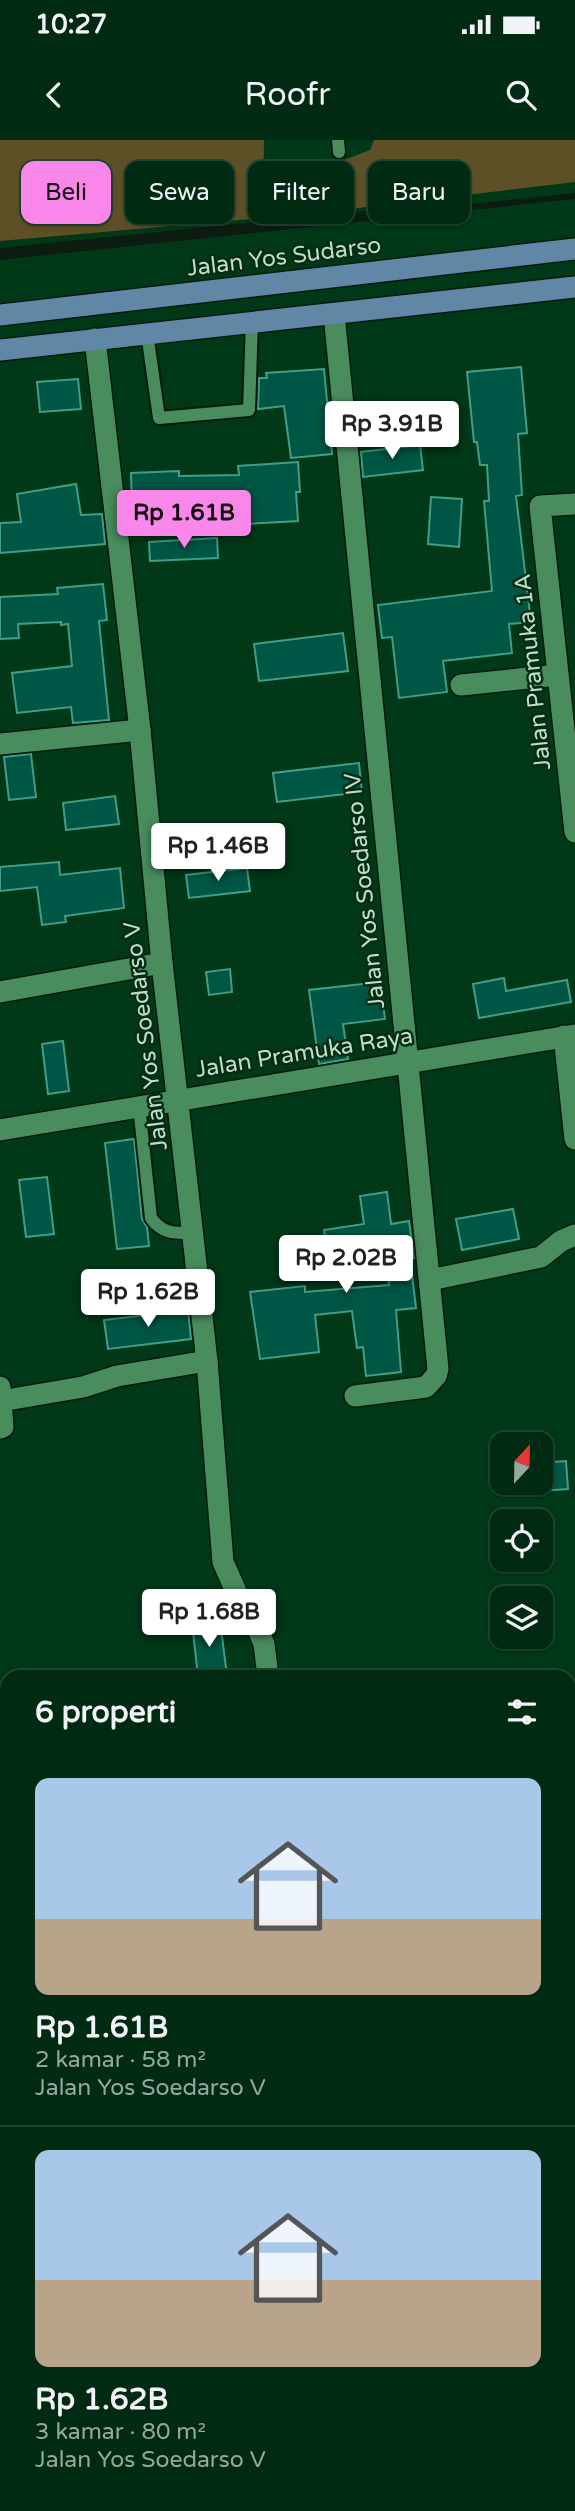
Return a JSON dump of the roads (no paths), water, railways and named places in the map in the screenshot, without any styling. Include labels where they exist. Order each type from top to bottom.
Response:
[{"type":"main road","name":"Jalan Yos Sudarso","points":[[0,315],[575,249]]},
{"type":"main road","points":[[447,263],[451,301]]},
{"type":"main road","points":[[0,349],[575,287]]},
{"type":"street","name":"Jalan Yos Soedarso IV","points":[[334,314],[438,1361],[436,1376],[426,1387],[355,1396]]},
{"type":"street","name":"Jalan Yos Soedarso V","points":[[95,339],[140,730],[162,963],[207,1362],[223,1562],[242,1605],[264,1644],[267,1670]]},
{"type":"street","name":"Jalan Pramuka 1A","points":[[575,504],[540,506],[575,832]]},
{"type":"street","points":[[461,685],[558,675]]},
{"type":"street","points":[[0,744],[140,730]]},
{"type":"street","points":[[0,992],[162,963]]},
{"type":"street","name":"Jalan Pramuka Raya","points":[[0,1130],[570,1036]]},
{"type":"street","points":[[570,1036],[575,1139]]},
{"type":"street","points":[[429,1280],[541,1257],[561,1241],[575,1235]]},
{"type":"street","points":[[0,1428],[3,1427],[1,1394],[83,1387],[117,1376],[207,1362]]},
{"type":"lane","points":[[147,333],[159,418],[249,410],[252,321]]},
{"type":"lane","points":[[139,1106],[151,1218],[156,1225],[170,1233],[193,1233]]},
{"type":"waterway","points":[[0,257],[575,196]]},
{"type":"waterway","points":[[0,251],[368,214]]}]
